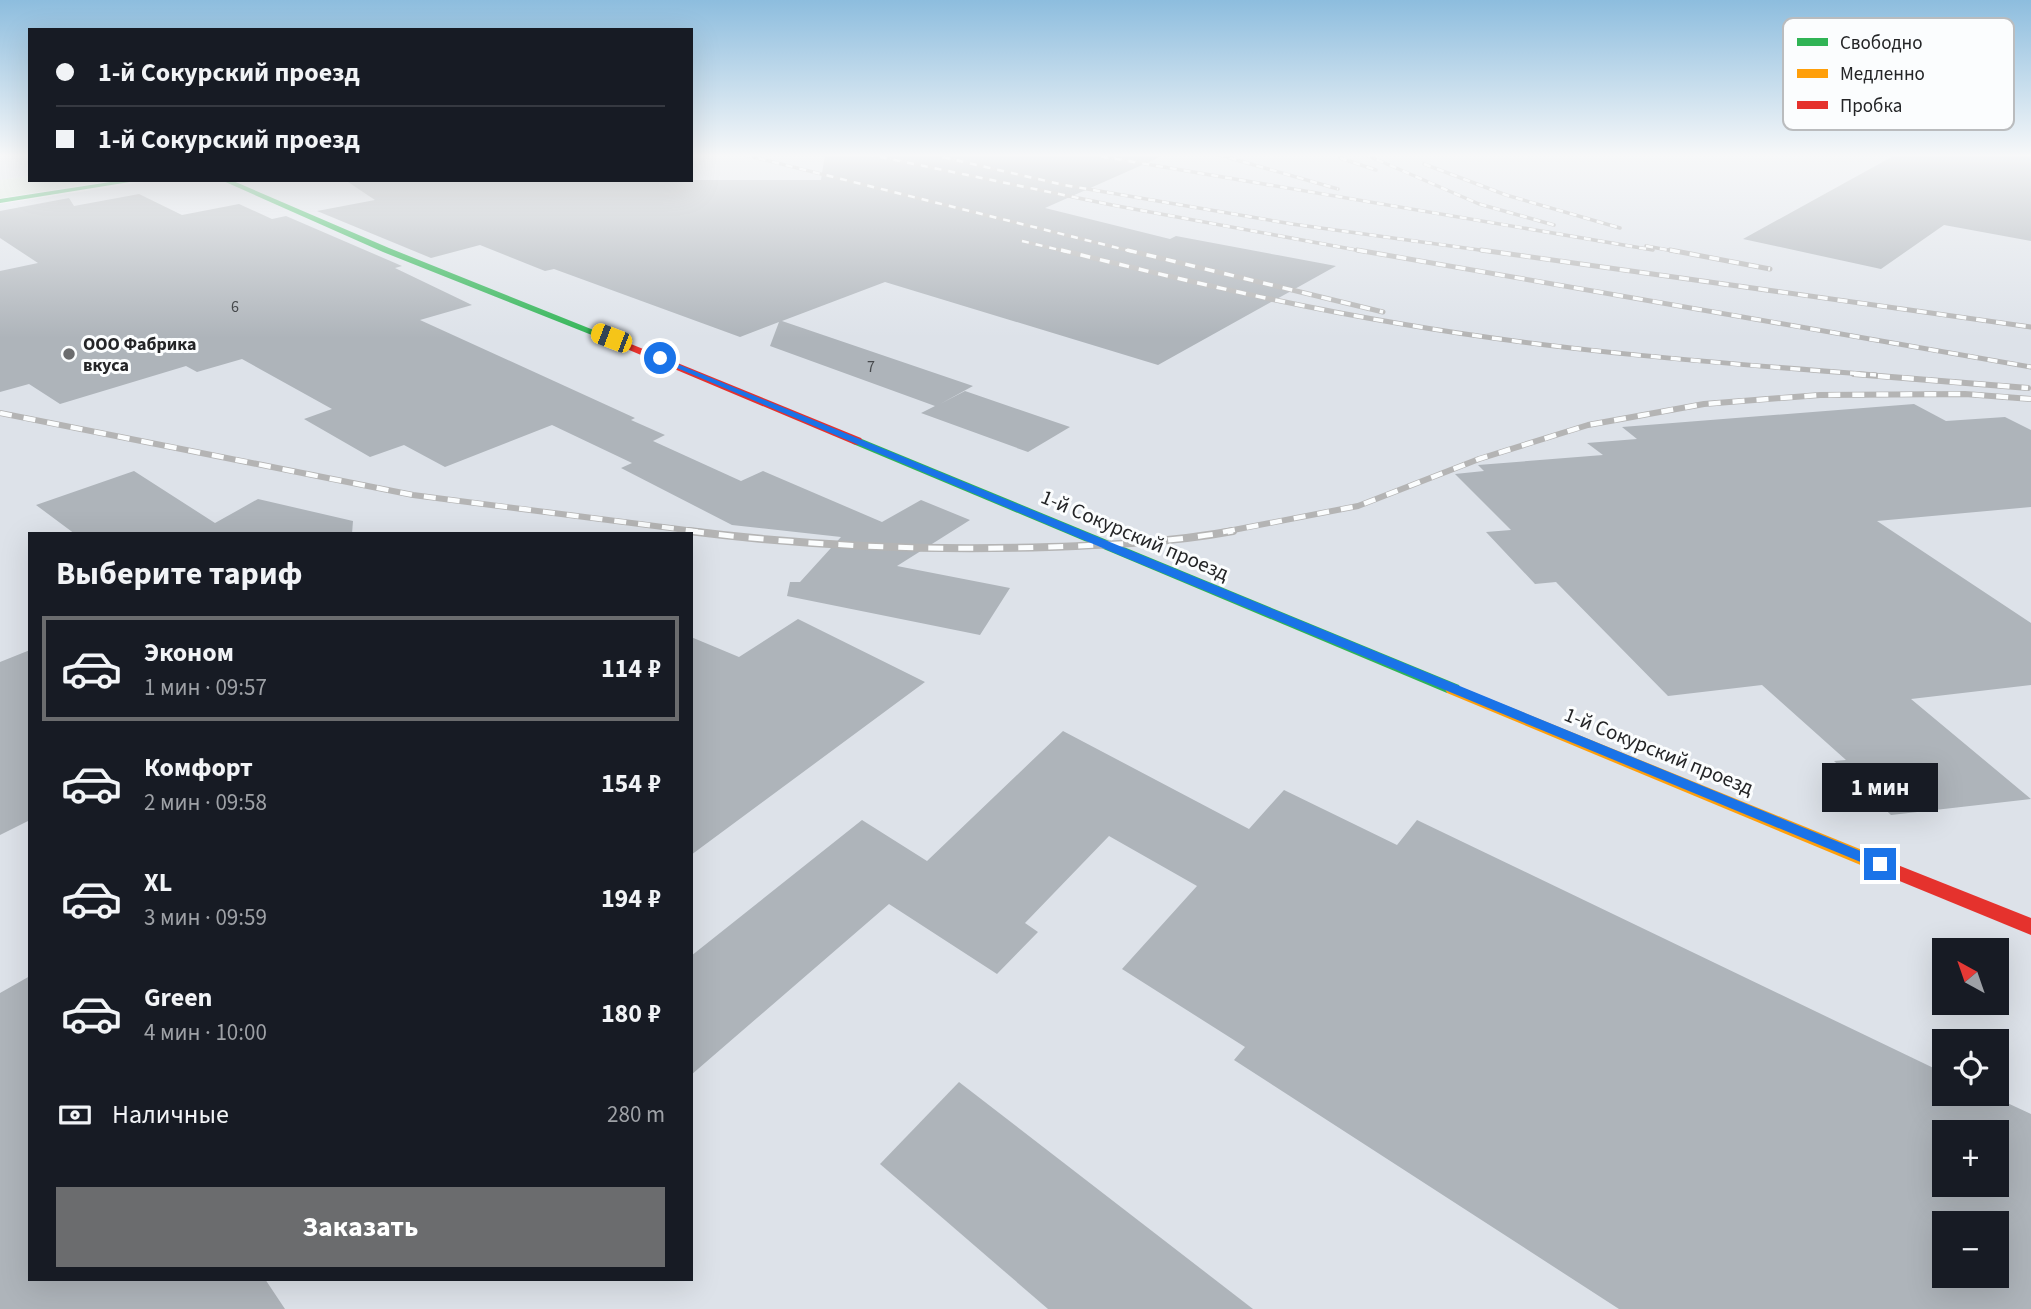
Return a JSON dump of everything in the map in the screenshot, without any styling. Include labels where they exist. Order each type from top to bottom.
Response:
[{"type":"street","name":"1-й Сокурский проезд","points":[[305,215],[696,373],[1127,555],[2031,927]]},
{"type":"shaded area","points":[[0,215],[2031,215],[2031,1309],[0,1309]]},
{"type":"building","points":[[0,215],[263,215],[272,219],[286,216],[402,266],[395,268],[472,305],[420,320],[635,418],[631,420],[665,435],[653,441],[741,481],[763,471],[882,522],[921,500],[970,520],[897,566],[1010,588],[980,635],[787,596],[790,582],[800,582],[841,537],[732,525],[621,468],[632,463],[552,425],[445,467],[404,445],[370,457],[304,419],[332,409],[242,359],[197,372],[186,366],[60,404],[29,384],[0,392],[0,271],[38,263],[0,238]]},
{"type":"building","points":[[327,215],[1074,215],[1170,239],[1176,236],[1336,266],[1158,365],[885,282],[782,321],[973,386],[940,404],[965,391],[1070,427],[1028,452],[921,413],[935,406],[770,346],[779,322],[740,337],[554,269],[545,271],[480,245],[431,258]]},
{"type":"building","points":[[1786,215],[2031,215],[2031,241],[1944,225],[1881,269],[1743,239]]},
{"type":"building","points":[[1914,404],[1946,421],[2005,417],[2031,430],[2031,507],[1877,521],[2031,623],[2031,685],[1911,699],[2031,799],[1891,815],[1834,761],[1846,760],[1762,685],[1668,696],[1556,582],[1535,584],[1486,532],[1511,530],[1455,474],[1484,471],[1478,465],[1603,455],[1587,443],[1637,439],[1622,427]]},
{"type":"building","points":[[134,471],[215,523],[258,499],[353,521],[352,532],[72,532],[36,505]]},
{"type":"building","points":[[798,619],[925,682],[693,854],[693,638],[739,657]]},
{"type":"building","points":[[28,651],[28,821],[0,835],[0,662]]},
{"type":"building","points":[[1063,731],[1249,829],[1284,790],[1397,845],[1417,820],[1932,1067],[1932,1106],[2009,1106],[2009,1104],[2031,1114],[2031,1309],[1619,1309],[1234,1060],[1245,1047],[1122,969],[1197,886],[1109,836],[1025,923],[1038,932],[997,974],[889,904],[693,1073],[693,954],[862,820],[927,861]]},
{"type":"building","points":[[28,977],[28,1281],[266,1281],[285,1309],[0,1309],[0,993]]},
{"type":"building","points":[[959,1082],[1253,1309],[1048,1309],[880,1164]]},
{"type":"railway","points":[[986,215],[1134,252]]},
{"type":"railway","points":[[1167,215],[1367,252]]},
{"type":"railway","points":[[1240,215],[1494,252]]},
{"type":"railway","points":[[1447,215],[1653,250]]},
{"type":"railway","points":[[1519,215],[1554,225]]},
{"type":"railway","points":[[1575,215],[1620,228]]},
{"type":"railway","points":[[1022,241],[1068,252]]},
{"type":"railway","points":[[1646,246],[1679,252]]},
{"type":"railway","points":[[1061,250],[1273,300],[1461,333],[1638,355],[1876,375]]},
{"type":"railway","points":[[1127,250],[1383,312]]},
{"type":"railway","points":[[1357,250],[2031,367]]},
{"type":"railway","points":[[1481,250],[2031,327]]},
{"type":"railway","points":[[1670,250],[1770,269]]},
{"type":"railway","points":[[1854,374],[2028,388]]},
{"type":"railway","points":[[1223,532],[1358,506],[1479,459],[1588,425],[1704,404],[1820,395],[1965,394],[2031,399]]},
{"type":"railway","points":[[0,413],[413,495],[702,532]]},
{"type":"railway","points":[[689,531],[823,544],[958,548],[1118,544],[1233,531]]},
{"type":"traffic: fast","points":[[305,215],[626,345]]},
{"type":"traffic: fast","points":[[857,441],[1453,689]]},
{"type":"traffic: slow","points":[[1453,689],[1870,861]]},
{"type":"traffic: jam","points":[[626,345],[857,441]]},
{"type":"traffic: jam","points":[[1870,861],[2031,927]]},
{"type":"place","name":"ООО Фабрика вкуса","points":[[69,354]]},
{"type":"route","points":[[660,358],[1127,555],[1880,864]]}]
